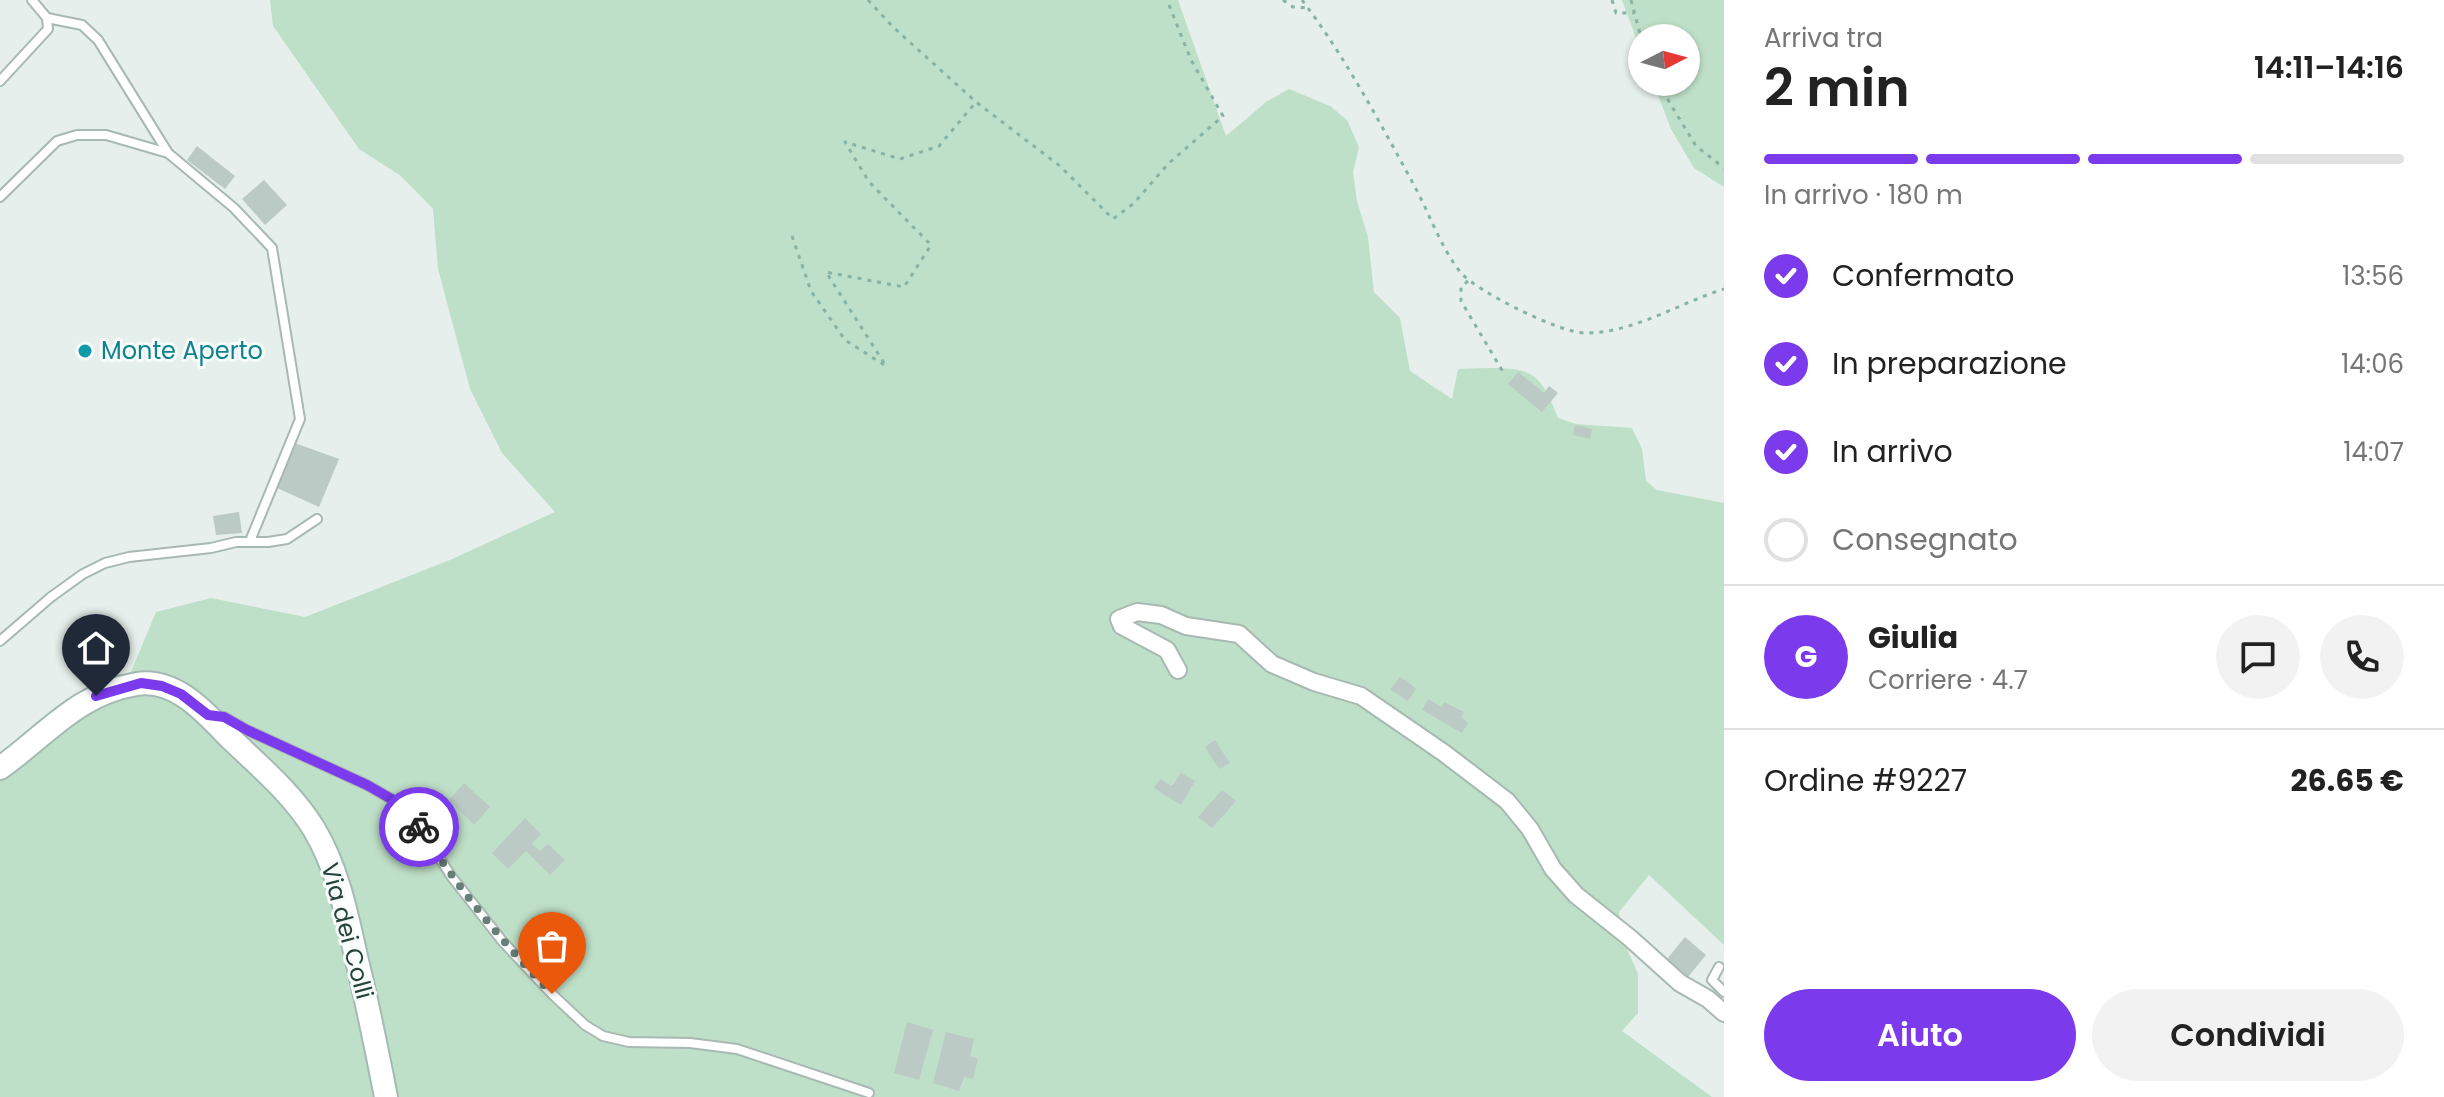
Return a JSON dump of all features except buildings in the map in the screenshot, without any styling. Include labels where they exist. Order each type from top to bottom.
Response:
[{"type":"main road","name":"Via dei Colli","points":[[0,768],[76,706],[117,689],[141,683],[162,686],[181,694],[208,715],[298,808],[324,847],[337,881],[353,942],[386,1097]]},
{"type":"street","points":[[1178,670],[1167,650],[1122,626],[1119,619],[1137,612],[1161,615],[1186,626],[1239,634],[1272,664],[1314,682],[1361,696],[1507,801],[1530,829],[1553,869],[1576,895],[1680,983],[1708,999],[1724,1013]]},
{"type":"lane","points":[[0,81],[48,29],[47,18],[32,0]]},
{"type":"lane","points":[[47,18],[82,25],[98,40],[168,153],[234,208],[272,248],[300,419],[250,541]]},
{"type":"lane","points":[[0,197],[57,141],[77,135],[106,135],[168,153]]},
{"type":"lane","points":[[0,641],[61,589],[105,563],[250,541],[287,539],[317,519]]},
{"type":"lane","points":[[208,715],[224,717],[367,785],[409,809],[451,876],[503,942],[552,994],[585,1025],[603,1036],[629,1042],[690,1043],[737,1049],[869,1093]]},
{"type":"lane","points":[[1719,967],[1712,980],[1724,992]]},
{"type":"path","points":[[868,0],[893,27],[976,102],[1060,166],[1113,219],[1133,204],[1169,163],[1223,116],[1191,60],[1167,0]]},
{"type":"path","points":[[1283,0],[1293,7],[1308,8]]},
{"type":"path","points":[[1302,0],[1368,101],[1443,243],[1468,281],[1562,329],[1584,333],[1621,327],[1724,289]]},
{"type":"path","points":[[1612,0],[1616,13],[1634,13]]},
{"type":"path","points":[[1631,0],[1637,24]]},
{"type":"path","points":[[1665,96],[1696,146],[1724,168]]},
{"type":"path","points":[[792,236],[811,291],[845,340],[886,366],[826,272],[904,287],[931,245],[869,182],[845,142],[900,159],[939,146],[976,102]]},
{"type":"path","points":[[1468,281],[1461,287],[1461,301],[1503,372]]},
{"type":"green space","points":[[270,0],[1178,0],[1226,136],[1266,102],[1289,89],[1330,106],[1347,120],[1359,147],[1353,172],[1357,201],[1368,237],[1374,292],[1400,318],[1410,371],[1452,399],[1458,369],[1505,368],[1523,371],[1544,387],[1558,418],[1576,424],[1632,428],[1642,449],[1646,481],[1657,490],[1724,503],[1724,945],[1649,875],[1619,912],[1624,942],[1638,974],[1638,1013],[1622,1031],[1712,1097],[0,1097],[0,777],[75,712],[121,696],[156,612],[211,598],[305,617],[450,560],[555,512],[502,453],[470,389],[438,269],[433,209],[401,176],[359,149],[273,26]]},
{"type":"green space","points":[[1622,0],[1724,0],[1724,187],[1694,168],[1671,129],[1658,96],[1700,96],[1700,24],[1631,24]]},
{"type":"way so far","points":[[419,827],[451,876],[503,942],[552,994]]},
{"type":"place","name":"Monte Aperto","points":[[85,351]]},
{"type":"route","points":[[96,696],[141,683],[162,686],[181,694],[208,715],[224,717],[367,785],[409,809],[419,827]]}]
